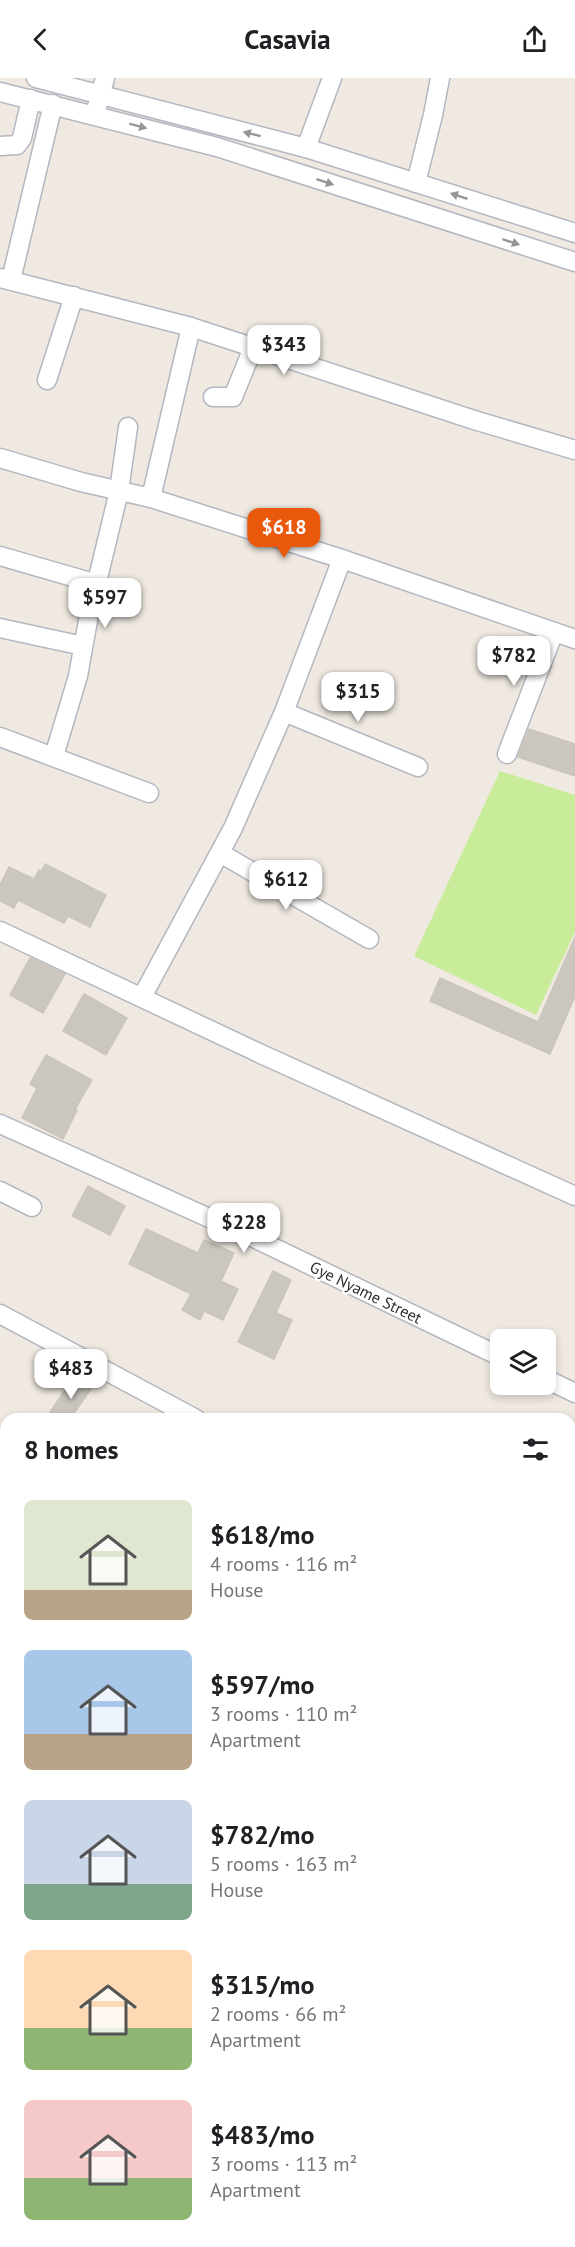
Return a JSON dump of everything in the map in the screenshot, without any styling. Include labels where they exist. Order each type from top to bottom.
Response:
[{"type":"street","points":[[36,78],[103,87],[575,233]]},
{"type":"street","points":[[306,148],[332,78]]},
{"type":"street","points":[[416,183],[440,78]]},
{"type":"street","points":[[95,115],[103,87]]},
{"type":"street","points":[[0,92],[217,147],[575,262]]},
{"type":"street","points":[[0,146],[17,145],[22,138],[31,99]]},
{"type":"street","points":[[53,105],[6,279],[192,327],[471,419],[575,450]]},
{"type":"street","points":[[47,380],[74,296]]},
{"type":"street","points":[[151,498],[192,327]]},
{"type":"street","points":[[213,397],[233,397],[253,348]]},
{"type":"street","points":[[54,756],[78,676],[119,491],[128,427]]},
{"type":"street","points":[[0,458],[151,498],[342,559],[575,639]]},
{"type":"street","points":[[0,556],[97,585]]},
{"type":"street","points":[[142,997],[233,828],[284,712],[342,559]]},
{"type":"street","points":[[0,628],[83,646]]},
{"type":"street","points":[[507,754],[554,632]]},
{"type":"street","points":[[284,712],[418,767]]},
{"type":"street","points":[[0,737],[149,793]]},
{"type":"street","points":[[220,853],[369,939]]},
{"type":"street","points":[[0,931],[261,1054],[575,1196]]},
{"type":"street","name":"Gye Nyame Street","points":[[0,1124],[256,1239],[490,1352]]},
{"type":"street","points":[[0,1191],[32,1207]]},
{"type":"street","points":[[0,1314],[185,1413]]},
{"type":"street","points":[[556,1383],[575,1393]]},
{"type":"green space","points":[[500,771],[575,795],[575,932],[536,1015],[414,956]]},
{"type":"building","points":[[529,729],[575,744],[575,776],[518,757]]},
{"type":"building","points":[[45,864],[106,895],[90,927],[68,916],[64,923],[18,900],[14,908],[0,901],[0,885],[9,867],[34,879]]},
{"type":"building","points":[[575,937],[575,996],[550,1054],[430,1001],[440,978],[538,1022]]},
{"type":"building","points":[[30,958],[65,974],[43,1013],[10,995]]},
{"type":"building","points":[[84,994],[127,1018],[106,1055],[63,1031]]},
{"type":"building","points":[[46,1055],[92,1080],[75,1109],[77,1110],[63,1139],[22,1118],[37,1088],[30,1084]]},
{"type":"building","points":[[88,1186],[125,1206],[110,1235],[72,1216]]},
{"type":"building","points":[[146,1229],[198,1253],[204,1240],[234,1253],[221,1281],[238,1289],[223,1320],[204,1311],[200,1320],[182,1310],[191,1294],[129,1264]]},
{"type":"building","points":[[273,1271],[291,1280],[276,1313],[292,1320],[274,1359],[238,1342]]},
{"type":"building","points":[[74,1377],[91,1389],[74,1413],[50,1412]]}]
